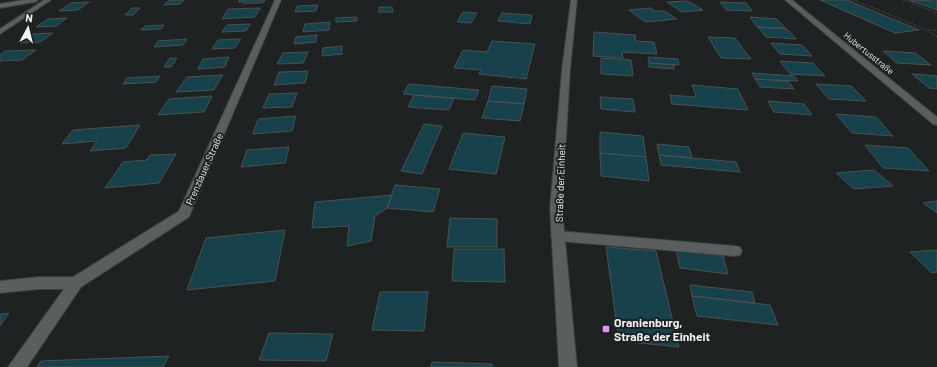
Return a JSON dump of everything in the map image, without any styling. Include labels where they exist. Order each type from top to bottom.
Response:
[{"type":"street","points":[[0,6],[35,0]]},
{"type":"street","points":[[0,32],[48,0]]},
{"type":"street","name":"Prenzlauer Straße","points":[[17,367],[76,283],[184,214],[278,0]]},
{"type":"street","name":"Straße der Einheit","points":[[568,367],[558,236],[557,200],[566,70],[574,0]]},
{"type":"street","name":"Hubertusstraße","points":[[788,0],[937,122]]},
{"type":"street","points":[[558,236],[735,250]]},
{"type":"street","points":[[0,287],[39,283],[76,283]]},
{"type":"path","points":[[854,0],[927,30],[937,37]]},
{"type":"path","points":[[903,0],[937,13]]},
{"type":"path","points":[[927,30],[937,30]]},
{"type":"building","points":[[169,0],[184,0],[180,4],[164,5]]},
{"type":"building","points":[[240,0],[265,0],[263,3],[243,3],[244,2],[238,2]]},
{"type":"building","points":[[820,0],[847,0],[919,30],[895,33]]},
{"type":"building","points":[[909,0],[937,1],[937,10],[929,7]]},
{"type":"building","points":[[688,1],[703,10],[682,12],[667,2]]},
{"type":"building","points":[[89,2],[78,10],[59,11],[71,3]]},
{"type":"building","points":[[720,2],[746,3],[752,11],[726,10]]},
{"type":"building","points":[[318,5],[316,11],[295,12],[297,6]]},
{"type":"building","points":[[379,7],[392,7],[393,12],[379,12]]},
{"type":"building","points":[[132,8],[140,8],[133,15],[125,15]]},
{"type":"building","points":[[260,8],[255,17],[222,19],[228,9]]},
{"type":"building","points":[[650,8],[655,11],[664,11],[677,19],[645,22],[629,10]]},
{"type":"building","points":[[463,12],[477,13],[471,23],[457,22]]},
{"type":"building","points":[[502,13],[532,15],[530,24],[498,21]]},
{"type":"building","points":[[357,17],[357,21],[336,22],[336,18]]},
{"type":"building","points":[[750,17],[777,19],[785,28],[757,27]]},
{"type":"building","points":[[67,18],[56,26],[36,27],[48,19]]},
{"type":"building","points":[[330,22],[329,30],[303,32],[305,24]]},
{"type":"building","points":[[250,24],[246,31],[222,32],[227,25]]},
{"type":"building","points":[[164,25],[161,29],[141,30],[145,26]]},
{"type":"building","points":[[758,27],[787,29],[796,39],[766,37]]},
{"type":"building","points":[[594,32],[635,35],[636,41],[654,42],[657,54],[622,52],[623,58],[593,56]]},
{"type":"building","points":[[53,33],[40,42],[17,43],[31,34]]},
{"type":"building","points":[[317,35],[316,42],[294,44],[296,37]]},
{"type":"building","points":[[708,37],[735,38],[751,59],[721,58]]},
{"type":"building","points":[[187,39],[183,45],[154,47],[158,41]]},
{"type":"building","points":[[241,39],[235,48],[212,49],[218,40]]},
{"type":"building","points":[[492,41],[535,44],[526,79],[479,74],[481,70],[454,68],[463,50],[487,52]]},
{"type":"building","points":[[771,43],[802,45],[812,56],[780,54]]},
{"type":"building","points":[[342,46],[342,54],[322,56],[323,48]]},
{"type":"building","points":[[36,50],[22,60],[0,61],[0,55],[5,51]]},
{"type":"building","points":[[883,51],[915,53],[931,65],[897,63]]},
{"type":"building","points":[[308,52],[303,63],[277,64],[283,53]]},
{"type":"building","points":[[229,57],[225,67],[198,69],[203,59]]},
{"type":"building","points":[[648,57],[678,59],[679,65],[649,63]]},
{"type":"building","points":[[170,58],[177,58],[171,67],[164,67]]},
{"type":"building","points":[[601,58],[631,60],[633,76],[601,74]]},
{"type":"building","points":[[780,61],[813,63],[825,76],[790,74]]},
{"type":"building","points":[[649,63],[674,65],[674,69],[649,67]]},
{"type":"building","points":[[308,71],[305,83],[274,85],[279,72]]},
{"type":"building","points":[[752,73],[794,76],[798,81],[755,79]]},
{"type":"building","points":[[912,74],[937,76],[937,89],[929,88]]},
{"type":"building","points":[[223,75],[214,90],[176,92],[187,77]]},
{"type":"building","points":[[160,76],[156,82],[123,84],[127,78]]},
{"type":"building","points":[[755,79],[788,81],[794,89],[760,87]]},
{"type":"building","points":[[409,84],[479,90],[475,100],[403,94]]},
{"type":"building","points":[[816,84],[851,86],[866,101],[829,99]]},
{"type":"building","points":[[692,85],[738,89],[748,110],[672,104],[670,95],[696,97]]},
{"type":"building","points":[[492,86],[527,89],[524,104],[488,101]]},
{"type":"building","points":[[297,93],[292,107],[263,108],[269,94]]},
{"type":"building","points":[[414,95],[454,98],[449,110],[408,107]]},
{"type":"building","points":[[212,96],[204,112],[158,115],[169,99]]},
{"type":"building","points":[[600,97],[633,99],[635,112],[601,109]]},
{"type":"building","points":[[488,101],[524,104],[520,121],[482,118]]},
{"type":"building","points":[[768,101],[804,104],[812,115],[774,112]]},
{"type":"building","points":[[836,114],[876,117],[893,136],[852,133]]},
{"type":"building","points":[[296,116],[292,131],[253,134],[258,119]]},
{"type":"building","points":[[424,124],[442,126],[422,174],[401,171]]},
{"type":"building","points":[[140,125],[126,148],[90,151],[97,141],[62,144],[73,130]]},
{"type":"building","points":[[600,132],[643,136],[646,157],[600,153]]},
{"type":"building","points":[[463,133],[505,137],[496,174],[449,169]]},
{"type":"building","points":[[657,144],[689,147],[692,158],[659,155]]},
{"type":"building","points":[[865,145],[908,148],[929,171],[883,168]]},
{"type":"building","points":[[289,147],[285,163],[241,167],[247,150]]},
{"type":"building","points":[[600,153],[646,157],[649,181],[601,176]]},
{"type":"building","points":[[176,154],[159,183],[105,188],[123,162],[147,160],[150,155]]},
{"type":"building","points":[[659,155],[736,162],[740,172],[661,165]]},
{"type":"building","points":[[874,170],[893,186],[854,189],[836,173]]},
{"type":"building","points":[[395,185],[440,189],[433,212],[387,208]]},
{"type":"building","points":[[392,195],[387,208],[375,216],[371,241],[347,246],[349,226],[312,228],[315,202]]},
{"type":"building","points":[[937,201],[937,213],[923,203]]},
{"type":"building","points":[[450,218],[497,219],[497,247],[447,247]]},
{"type":"building","points":[[285,230],[275,281],[187,290],[206,238]]},
{"type":"building","points":[[606,247],[656,251],[679,347],[619,341]]},
{"type":"building","points":[[454,249],[504,249],[505,282],[452,281]]},
{"type":"building","points":[[676,250],[723,256],[728,274],[680,268]]},
{"type":"building","points":[[937,250],[937,272],[932,273],[910,252]]},
{"type":"building","points":[[690,285],[752,292],[755,303],[692,296]]},
{"type":"building","points":[[380,292],[428,292],[424,331],[372,330]]},
{"type":"building","points":[[692,296],[770,305],[778,325],[697,316]]},
{"type":"building","points":[[9,313],[0,326],[0,314]]},
{"type":"building","points":[[269,333],[333,334],[326,361],[259,360]]},
{"type":"building","points":[[169,356],[163,367],[37,367],[41,361]]},
{"type":"building","points":[[432,362],[492,364],[492,367],[431,367]]},
{"type":"place","name":"Oranienburg, Straße der Einheit","points":[[606,329]]}]
